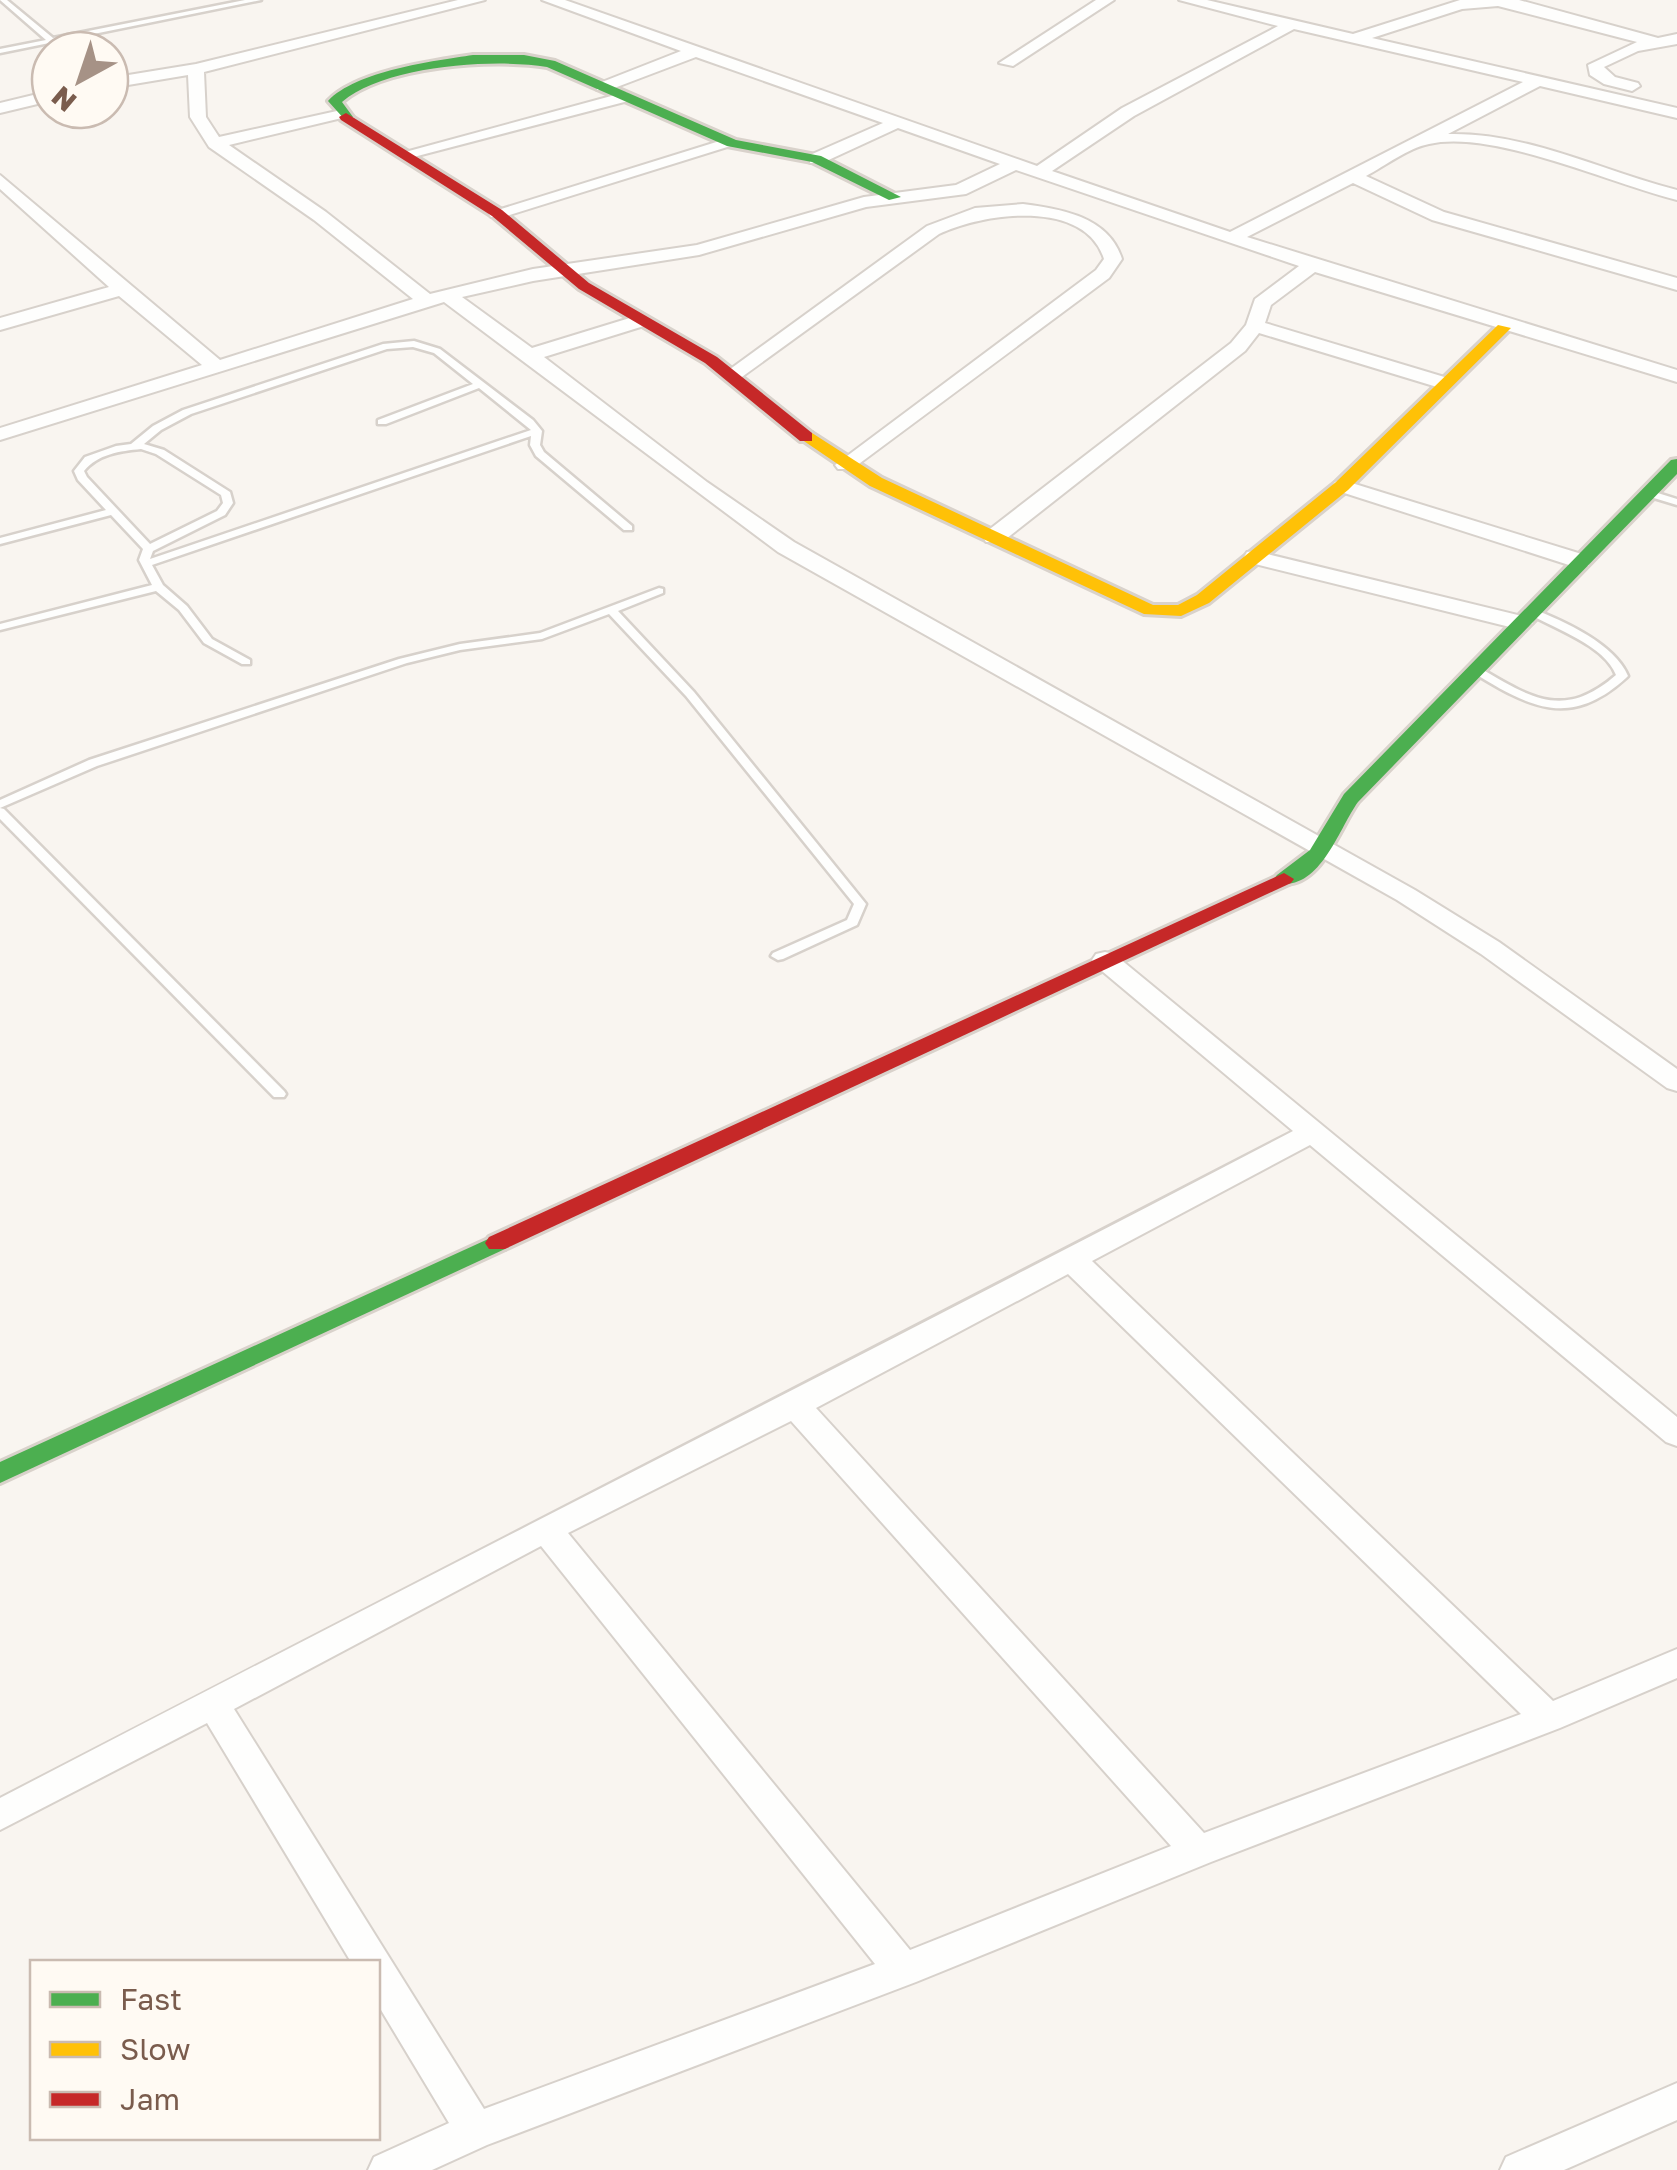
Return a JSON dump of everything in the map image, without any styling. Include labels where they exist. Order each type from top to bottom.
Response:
[{"type":"street","points":[[130,80],[196,69],[477,0]]},
{"type":"street","points":[[550,0],[1310,266],[1503,328],[1677,376]]},
{"type":"street","points":[[1007,63],[1106,0]]},
{"type":"street","points":[[1187,0],[1677,113]]},
{"type":"street","points":[[1353,38],[1460,4],[1502,0],[1668,41]]},
{"type":"street","points":[[1040,171],[1128,112],[1293,24]]},
{"type":"street","points":[[1668,41],[1607,58],[1596,64],[1596,72],[1618,84],[1677,95]]},
{"type":"street","points":[[603,86],[696,51]]},
{"type":"street","points":[[894,197],[816,160],[732,143],[532,58],[486,55],[348,90],[335,101],[340,113],[497,213],[562,270],[732,376],[795,432],[845,465],[1124,601],[1160,612],[1181,611],[1196,604],[1342,486],[1503,328]]},
{"type":"street","points":[[196,69],[198,117],[215,144],[437,299],[532,354],[717,502],[786,548],[1326,848],[1490,948],[1677,1082]]},
{"type":"street","points":[[1232,238],[1540,80]]},
{"type":"street","points":[[406,154],[626,97]]},
{"type":"street","points":[[0,108],[30,101]]},
{"type":"street","points":[[215,144],[340,113]]},
{"type":"street","points":[[1470,117],[1478,128],[1503,144]]},
{"type":"street","points":[[816,160],[899,122]]},
{"type":"street","points":[[1426,139],[1464,138],[1503,144],[1677,195]]},
{"type":"street","points":[[497,213],[732,143]]},
{"type":"street","points":[[0,434],[437,299],[562,270],[699,250],[864,202],[960,190],[1017,164]]},
{"type":"street","points":[[1353,176],[1438,216],[1677,284]]},
{"type":"street","points":[[0,180],[218,368]]},
{"type":"street","points":[[986,180],[1002,210]]},
{"type":"street","points":[[732,376],[940,226],[972,214],[1002,210],[1063,218],[1091,228],[1108,243],[1113,259],[1110,267],[845,465]]},
{"type":"street","points":[[994,538],[1238,347],[1256,326],[1258,309],[1267,296],[1310,266]]},
{"type":"street","points":[[0,324],[122,289]]},
{"type":"street","points":[[532,354],[640,320]]},
{"type":"street","points":[[1256,326],[1444,382]]},
{"type":"street","points":[[0,1473],[1294,874],[1326,848],[1331,826],[1343,807],[1677,464]]},
{"type":"street","points":[[1342,486],[1580,561]]},
{"type":"street","points":[[1255,556],[1527,618]]},
{"type":"street","points":[[1105,960],[1677,1434]]},
{"type":"street","points":[[0,1815],[212,1702],[795,1405],[1313,1132]]},
{"type":"street","points":[[1070,1258],[1548,1718]]},
{"type":"street","points":[[795,1405],[1198,1851]]},
{"type":"street","points":[[546,1530],[902,1970]]},
{"type":"street","points":[[388,2170],[475,2131],[902,1970],[1198,1851],[1548,1718],[1677,1663]]},
{"type":"street","points":[[212,1702],[371,1960]]},
{"type":"street","points":[[380,1975],[475,2131]]},
{"type":"street","points":[[1520,2170],[1677,2101]]},
{"type":"lane","points":[[2,0],[39,30]]},
{"type":"lane","points":[[188,0],[202,10]]},
{"type":"lane","points":[[101,30],[257,0]]},
{"type":"lane","points":[[0,50],[30,44]]},
{"type":"lane","points":[[150,548],[82,478],[79,468],[95,457],[135,446],[157,428],[187,412],[396,344],[431,348],[482,384],[537,431]]},
{"type":"lane","points":[[382,422],[482,384]]},
{"type":"lane","points":[[537,431],[535,445],[540,454],[628,528]]},
{"type":"lane","points":[[145,564],[537,431]]},
{"type":"lane","points":[[135,446],[160,452],[228,498],[226,508],[215,517],[150,548],[144,556],[158,587],[183,608],[208,641],[246,662]]},
{"type":"lane","points":[[1648,494],[1677,502]]},
{"type":"lane","points":[[0,541],[114,511]]},
{"type":"lane","points":[[0,627],[158,587]]},
{"type":"lane","points":[[0,804],[93,764],[402,661],[542,636],[659,591]]},
{"type":"lane","points":[[612,611],[690,694],[860,904],[858,917],[845,927],[778,956]]},
{"type":"lane","points":[[1476,670],[1530,700],[1559,707],[1577,705],[1622,676],[1620,666],[1611,656],[1527,618]]},
{"type":"lane","points":[[0,812],[279,1094]]},
{"type":"traffic: fast","points":[[346,117],[335,101],[348,90],[448,62],[524,59],[550,64],[732,143],[816,159],[894,197]]},
{"type":"traffic: fast","points":[[1284,879],[1310,862],[1351,798],[1677,464]]},
{"type":"traffic: fast","points":[[0,1473],[497,1243]]},
{"type":"traffic: slow","points":[[806,437],[876,482],[1150,610],[1181,611],[1203,599],[1342,486],[1503,328]]},
{"type":"traffic: jam","points":[[346,117],[497,213],[584,286],[711,360],[806,437]]},
{"type":"traffic: jam","points":[[497,1243],[1284,879]]}]
